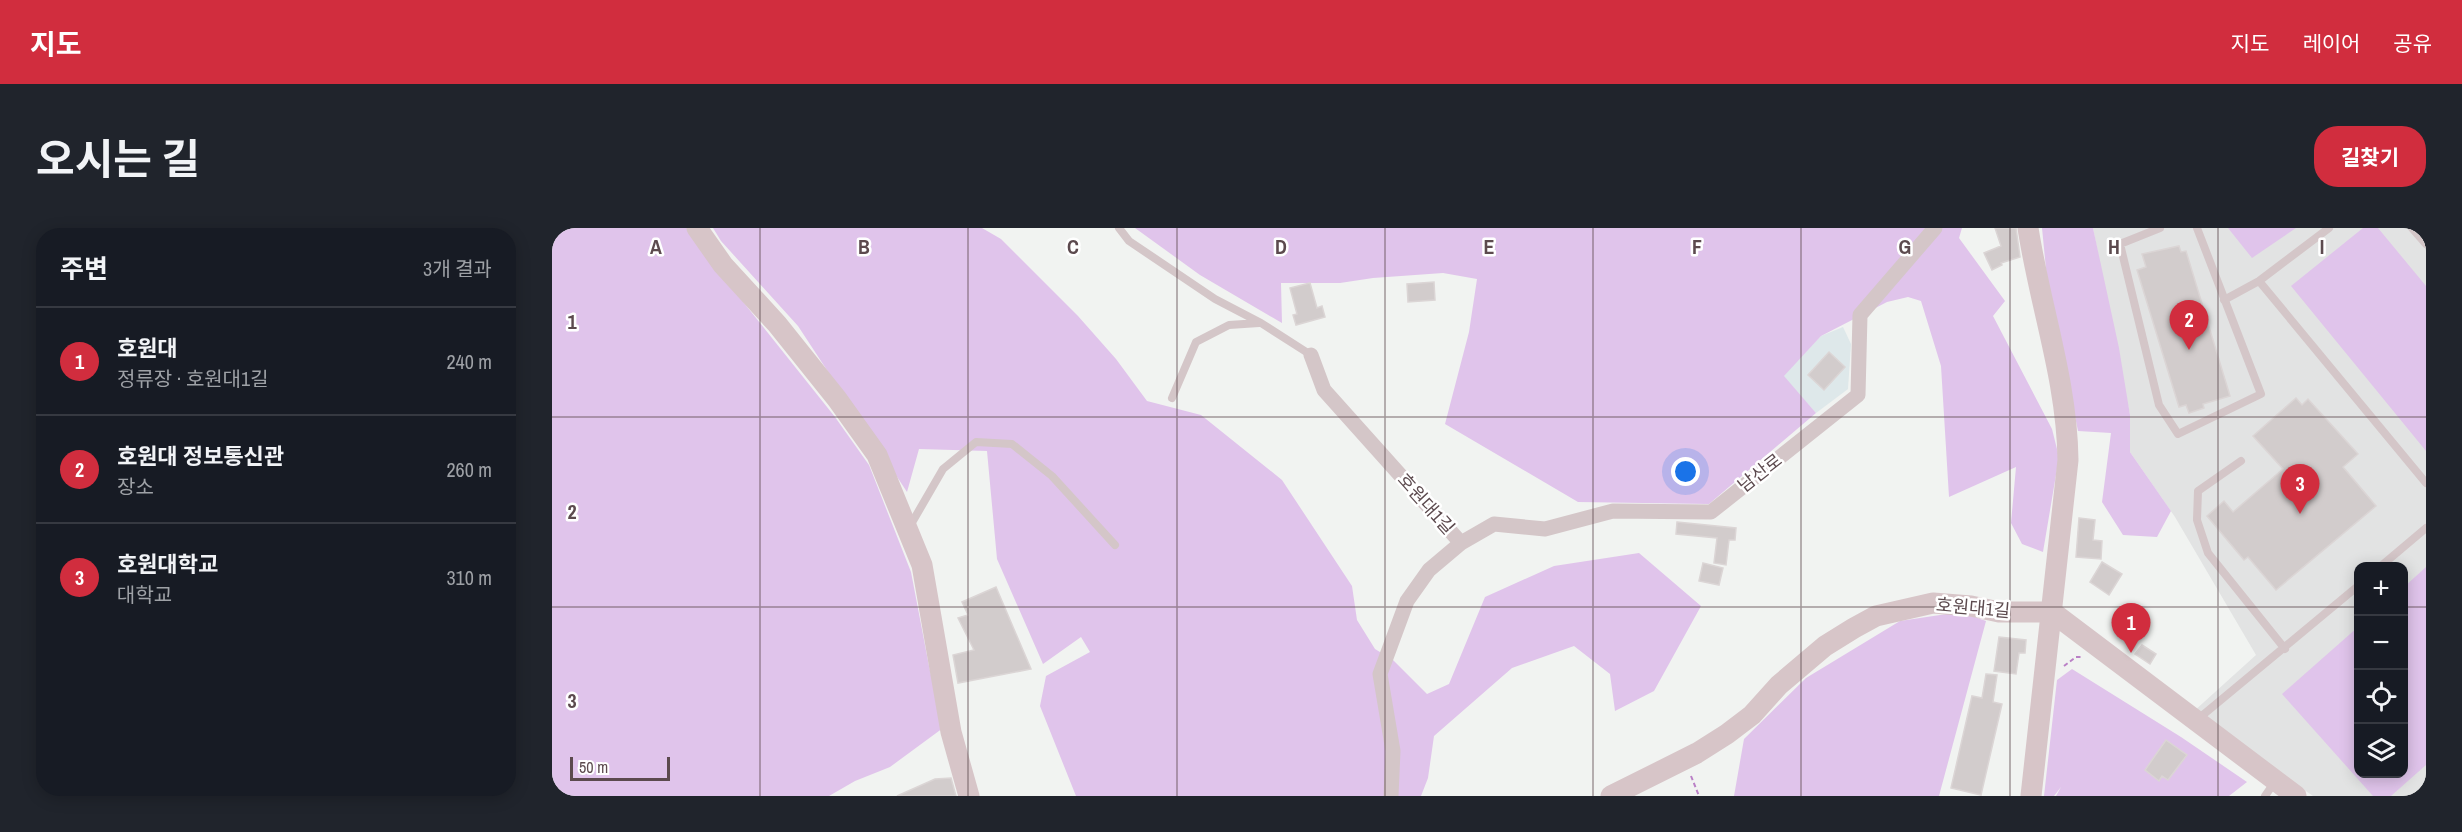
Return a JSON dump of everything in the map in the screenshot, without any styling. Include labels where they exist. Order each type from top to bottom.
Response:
[{"type":"street","points":[[697,228],[723,265],[777,324],[877,455],[921,565],[951,732],[969,796]]},
{"type":"street","name":"남산로","points":[[1461,543],[1494,524],[1545,529],[1613,511],[1711,512],[1858,395],[1860,315],[1935,228]]},
{"type":"street","points":[[2028,228],[2032,256],[2056,358],[2067,425],[2068,460],[2031,796]]},
{"type":"street","name":"호원대1길","points":[[1311,356],[1324,390],[1461,543],[1429,570],[1407,601],[1380,674],[1393,751],[1391,796]]},
{"type":"street","name":"호원대1길","points":[[1611,796],[1727,734],[1752,715],[1779,685],[1825,646],[1876,616],[1933,603],[1971,606],[1999,612],[2052,612]]},
{"type":"street","points":[[2052,612],[2196,720],[2270,789],[2296,796]]},
{"type":"lane","points":[[1119,228],[1129,241],[1215,299],[1261,323],[1311,356]]},
{"type":"lane","points":[[2160,228],[2120,244],[2159,405],[2178,434],[2260,394],[2197,228]]},
{"type":"lane","points":[[2224,300],[2259,281],[2330,228]]},
{"type":"lane","points":[[2412,228],[2426,244]]},
{"type":"lane","points":[[2259,281],[2426,483]]},
{"type":"lane","points":[[1172,398],[1196,342],[1229,325],[1261,323]]},
{"type":"lane","points":[[908,530],[943,469],[976,442],[1012,444],[1052,476],[1115,545]]},
{"type":"lane","points":[[2241,461],[2198,491],[2198,520],[2208,553],[2285,649]]},
{"type":"lane","points":[[2387,562],[2426,528]]},
{"type":"lane","points":[[2196,720],[2285,649],[2354,589]]},
{"type":"path","points":[[1684,759],[1699,796]]},
{"type":"shaded area","points":[[552,228],[702,228],[744,303],[835,417],[869,465],[911,572],[943,728],[890,767],[855,781],[829,796],[552,796]]},
{"type":"shaded area","points":[[713,228],[982,228],[1001,239],[1078,316],[1116,359],[1147,401],[1201,415],[1282,480],[1352,586],[1357,620],[1375,649],[1393,660],[1427,694],[1449,684],[1485,597],[1554,566],[1639,553],[1701,606],[1654,691],[1615,711],[1610,674],[1574,646],[1512,668],[1434,736],[1428,778],[1421,796],[1076,796],[1040,706],[1046,676],[1090,652],[1081,637],[1043,664],[997,559],[987,451],[919,449],[907,492],[798,326],[721,241]]},
{"type":"shaded area","points":[[1135,228],[1962,228],[1959,238],[2005,301],[1993,316],[2052,429],[2059,457],[2043,552],[2022,544],[2011,523],[2016,467],[1949,497],[1941,366],[1921,301],[1908,297],[1887,302],[1821,336],[1784,376],[1816,413],[1709,504],[1578,502],[1445,424],[1469,332],[1477,279],[1443,273],[1340,283],[1281,283],[1282,323],[1200,275]]},
{"type":"shaded area","points":[[2042,228],[2093,228],[2119,348],[2130,415],[2130,452],[2171,511],[2157,537],[2123,535],[2102,502],[2111,433],[2078,431],[2047,279]]},
{"type":"shaded area","points":[[2093,228],[2426,228],[2426,796],[2313,796],[2193,712],[2256,655],[2175,517],[2130,452],[2130,415]]},
{"type":"shaded area","points":[[2228,228],[2296,228],[2252,258]]},
{"type":"shaded area","points":[[2363,228],[2378,228],[2426,286],[2426,451],[2291,286]]},
{"type":"shaded area","points":[[1843,327],[1851,344],[1848,389],[1816,413],[1783,376],[1821,336]]},
{"type":"shaded area","points":[[2426,567],[2426,765],[2391,796],[2373,796],[2357,778],[2408,778],[2408,583]]},
{"type":"shaded area","points":[[1960,612],[1986,621],[1939,796],[1734,796],[1744,739],[1806,678],[1900,621]]},
{"type":"shaded area","points":[[2354,631],[2354,775],[2282,694]]},
{"type":"shaded area","points":[[2072,669],[2181,737],[2247,782],[2229,796],[2056,796],[2061,787],[2054,796],[2044,796],[2057,680]]},
{"type":"building","points":[[1995,228],[2016,228],[2020,257],[2001,263],[2002,265],[1992,270],[1984,253],[2001,246]]},
{"type":"building","points":[[2179,246],[2181,252],[2186,251],[2230,396],[2203,404],[2204,408],[2189,413],[2186,405],[2179,407],[2137,270],[2146,267],[2142,254]]},
{"type":"building","points":[[1434,282],[1435,300],[1408,302],[1407,284]]},
{"type":"building","points":[[1310,283],[1317,308],[1322,306],[1325,317],[1296,325],[1293,315],[1297,314],[1290,288]]},
{"type":"building","points":[[1829,352],[1845,367],[1824,390],[1808,375]]},
{"type":"building","points":[[2296,398],[2302,405],[2308,399],[2358,454],[2343,467],[2376,506],[2276,590],[2248,557],[2244,560],[2207,516],[2224,501],[2233,512],[2283,469],[2253,436]]},
{"type":"building","points":[[2079,518],[2095,520],[2093,540],[2102,541],[2101,559],[2076,557]]},
{"type":"building","points":[[1677,522],[1736,528],[1735,540],[1729,540],[1726,565],[1714,563],[1717,538],[1676,534]]},
{"type":"building","points":[[2102,562],[2122,574],[2109,595],[2090,582]]},
{"type":"building","points":[[1703,563],[1723,568],[1719,585],[1699,581]]},
{"type":"building","points":[[996,587],[1031,669],[958,683],[953,655],[974,650],[958,618],[968,615],[962,602]]},
{"type":"building","points":[[1999,637],[2026,640],[2025,653],[2019,653],[2016,674],[1994,671]]},
{"type":"building","points":[[2142,645],[2156,654],[2150,664],[2135,654]]},
{"type":"building","points":[[1986,674],[1997,675],[1993,702],[2002,704],[1981,795],[1951,788],[1972,696],[1982,698]]},
{"type":"building","points":[[2166,740],[2187,755],[2168,780],[2162,776],[2159,781],[2145,770]]},
{"type":"building","points":[[951,778],[956,796],[897,796],[935,779]]},
{"type":"place","name":"호원대 정보통신관","points":[[2189,350]]},
{"type":"place","name":"호원대학교","points":[[2300,514]]},
{"type":"place","name":"호원대","points":[[2131,653]]}]
